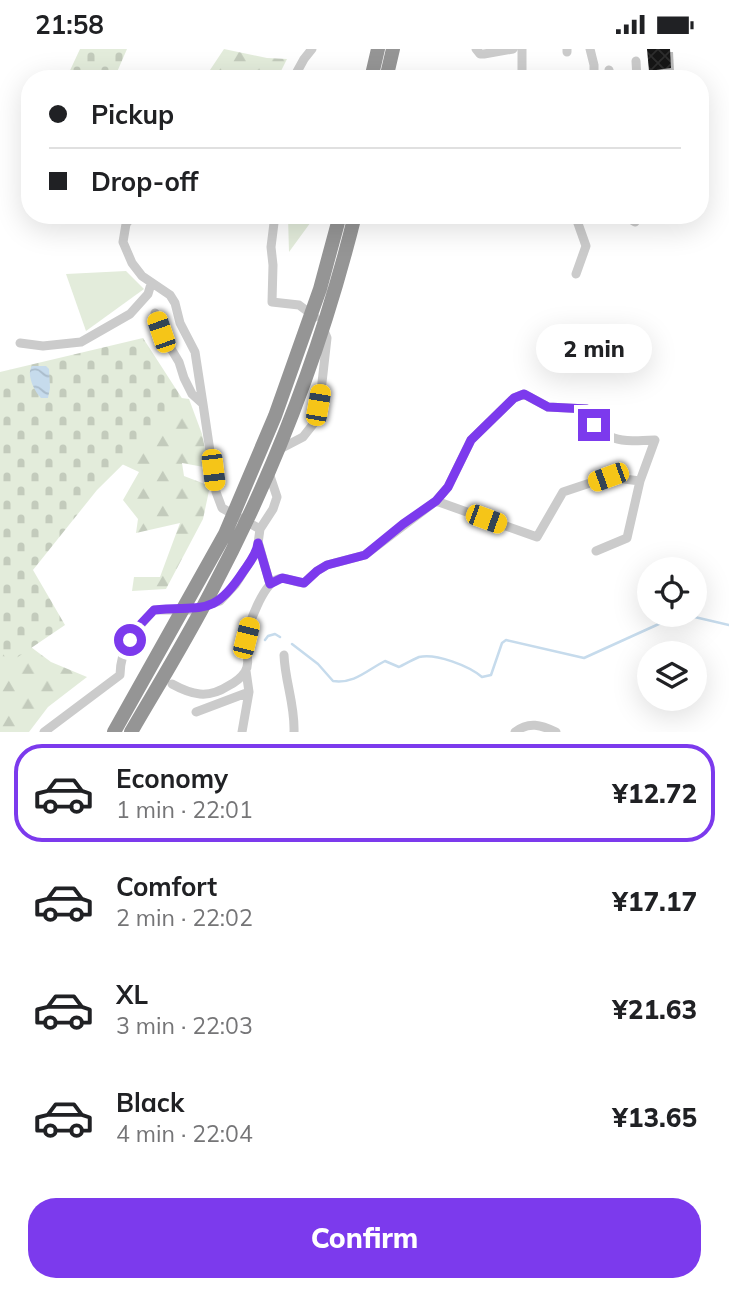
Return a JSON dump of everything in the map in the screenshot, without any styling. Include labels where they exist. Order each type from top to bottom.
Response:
[{"type":"highway","points":[[373,70],[377,49]]},
{"type":"highway","points":[[388,70],[393,49]]},
{"type":"highway","points":[[114,732],[225,534],[275,416],[320,289],[338,224]]},
{"type":"highway","points":[[131,732],[213,588],[262,487],[311,361],[353,224]]},
{"type":"street","points":[[298,70],[312,49]]},
{"type":"street","points":[[476,49],[480,54],[513,49]]},
{"type":"street","points":[[522,49],[522,70]]},
{"type":"street","points":[[590,49],[594,70]]},
{"type":"street","points":[[636,61],[636,70]]},
{"type":"street","points":[[127,224],[123,242],[132,263],[151,284],[170,295],[195,352],[216,492],[222,508],[260,529]]},
{"type":"street","points":[[44,732],[120,675],[123,652],[137,628],[154,610],[192,610],[220,601],[234,585],[257,551],[260,529],[277,497],[267,467],[268,459],[281,447],[303,437],[318,418],[327,338],[320,322],[309,311],[299,305],[272,302],[271,247],[274,224]]},
{"type":"street","points":[[576,274],[586,246],[578,224]]},
{"type":"street","points":[[20,343],[43,346],[81,342],[130,314],[148,294],[151,284]]},
{"type":"street","points":[[155,313],[161,332],[179,362],[192,394],[203,404]]},
{"type":"street","points":[[242,732],[249,692],[246,638],[251,618],[270,584],[282,578],[304,583],[327,565],[365,555],[436,501],[448,487],[471,440],[514,398],[524,394],[548,407],[587,409],[594,425],[606,435],[622,441],[655,440],[640,481],[627,538],[596,551]]},
{"type":"street","points":[[436,501],[537,537],[564,492],[608,477],[640,481]]},
{"type":"street","points":[[258,543],[270,584]]},
{"type":"street","points":[[284,655],[294,707],[294,732]]},
{"type":"street","points":[[172,684],[195,695],[211,695],[238,680],[246,671]]},
{"type":"street","points":[[196,712],[249,692]]},
{"type":"street","points":[[515,732],[523,726],[533,724],[556,732]]},
{"type":"green space","points":[[80,49],[127,49],[118,70],[70,70]]},
{"type":"green space","points":[[224,49],[267,58],[287,59],[282,70],[210,70]]},
{"type":"green space","points":[[288,224],[309,224],[289,252]]},
{"type":"green space","points":[[126,271],[144,289],[86,331],[66,274]]},
{"type":"green space","points":[[143,338],[185,403],[97,490],[33,570],[65,625],[9,663],[0,649],[0,372]]},
{"type":"green space","points":[[174,397],[189,399],[202,434],[209,468],[182,463],[184,476],[210,486],[203,519],[166,589],[132,591],[134,577],[160,577],[180,523],[136,533],[138,519],[123,500],[139,472],[111,459]]},
{"type":"green space","points":[[0,624],[51,662],[87,677],[48,707],[29,732],[0,732]]},
{"type":"water","points":[[32,366],[46,366],[49,369],[48,398],[41,398],[33,387],[30,378]]},
{"type":"building","points":[[647,49],[670,49],[671,68],[649,70]]},
{"type":"waterway","points":[[292,644],[318,664],[333,681],[354,678],[385,661],[399,667],[426,656],[452,661],[482,677],[491,675],[502,643],[506,640],[584,658],[672,618],[686,615],[729,625]]},
{"type":"waterway","points":[[265,640],[275,634],[280,637]]},
{"type":"route","points":[[130,640],[154,610],[192,610],[220,601],[257,551],[258,543],[270,584],[282,578],[304,583],[327,565],[365,555],[436,501],[448,487],[471,440],[514,398],[524,394],[548,407],[587,409],[594,425]]}]
